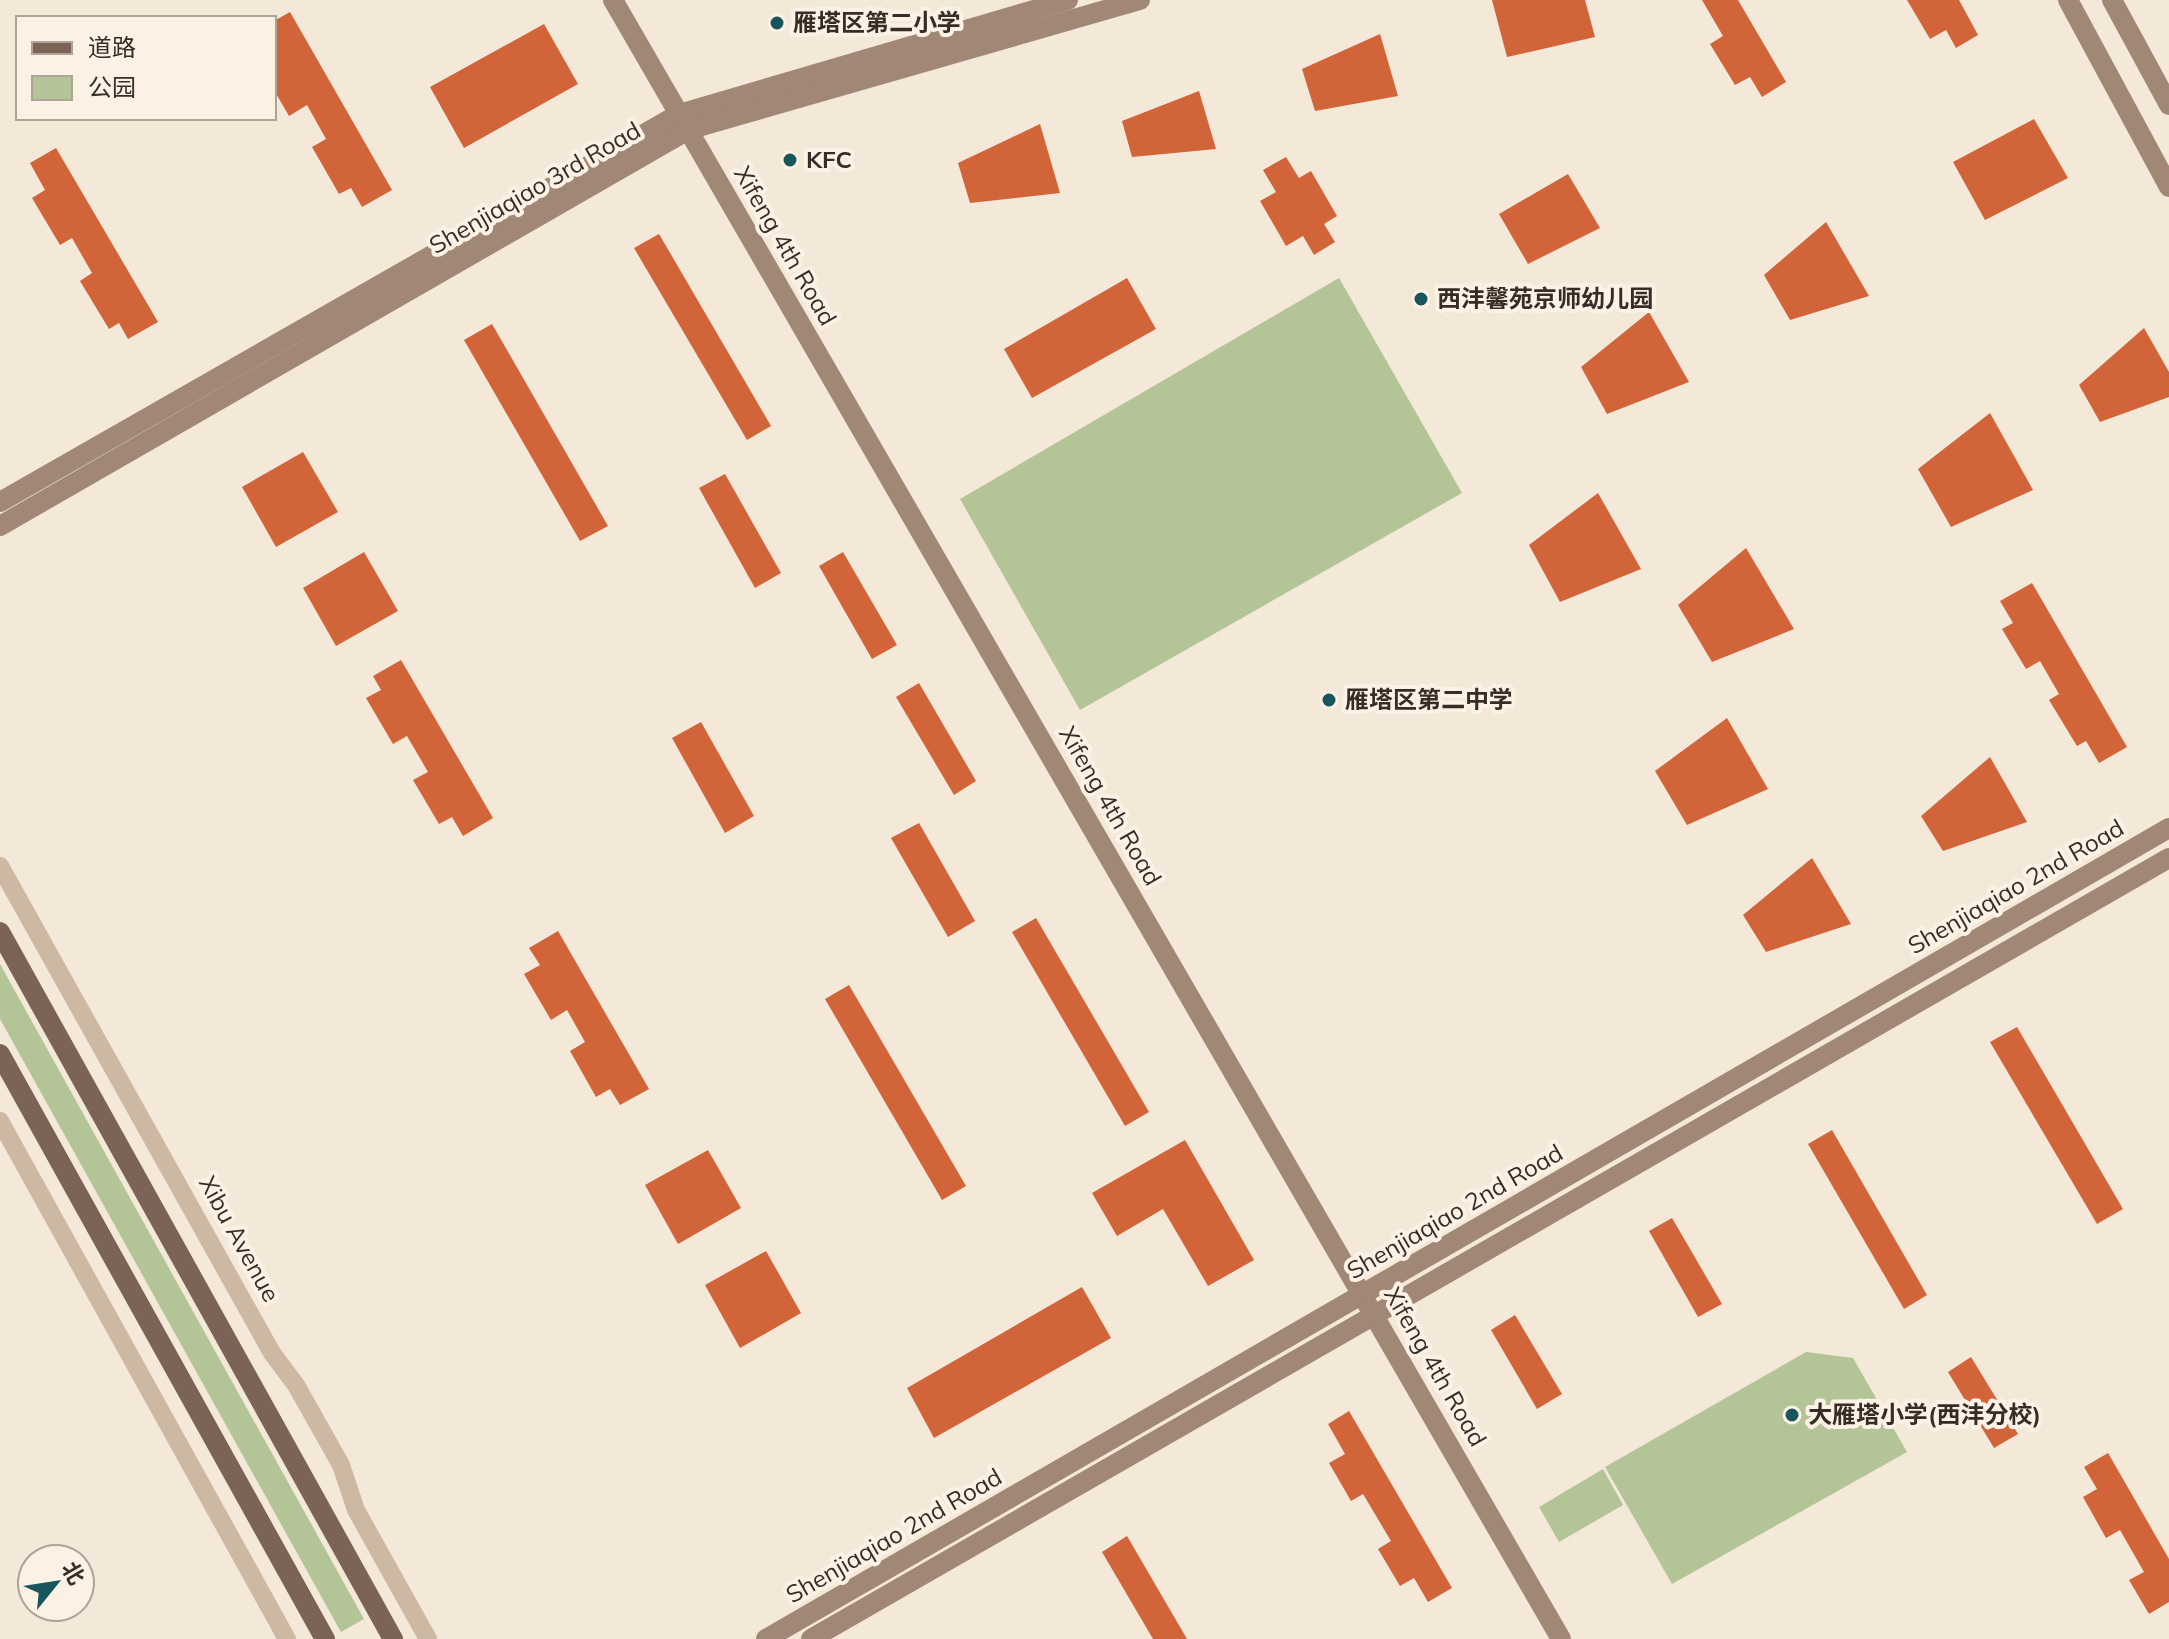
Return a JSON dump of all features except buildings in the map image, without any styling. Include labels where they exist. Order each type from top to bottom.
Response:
[{"type":"main road","points":[[0,932],[393,1639]]},
{"type":"main road","points":[[0,1054],[325,1639]]},
{"type":"street","name":"Xifeng 4th Road","points":[[613,0],[1561,1639]]},
{"type":"street","name":"Shenjiaqiao 3rd Road","points":[[0,502],[683,122],[1068,0]]},
{"type":"street","name":"Shenjiaqiao 3rd Road","points":[[0,526],[683,122],[1140,0]]},
{"type":"street","points":[[2068,0],[2169,187]]},
{"type":"street","points":[[2112,0],[2169,105]]},
{"type":"street","name":"Shenjiaqiao 2nd Road","points":[[766,1639],[2169,828]]},
{"type":"street","name":"Shenjiaqiao 2nd Road","points":[[811,1639],[2169,858]]},
{"type":"street","name":"Xibu Avenue","points":[[0,866],[272,1353],[296,1385],[341,1465],[356,1510],[428,1639]]},
{"type":"street","points":[[0,1121],[287,1639]]},
{"type":"green space","points":[[1339,278],[1462,493],[1080,710],[960,499]]},
{"type":"green space","points":[[0,964],[364,1619],[341,1632],[0,1019]]},
{"type":"green space","points":[[1806,1352],[1853,1358],[1907,1452],[1672,1584],[1605,1467]]},
{"type":"green space","points":[[1603,1469],[1623,1505],[1559,1542],[1539,1507]]},
{"type":"place","name":"雁塔区第二小学","points":[[777,23]]},
{"type":"place","name":"KFC","points":[[790,160]]},
{"type":"place","name":"西沣馨苑京师幼儿园","points":[[1421,299]]},
{"type":"place","name":"雁塔区第二中学","points":[[1329,700]]},
{"type":"place","name":"大雁塔小学(西沣分校)","points":[[1792,1415]]}]
